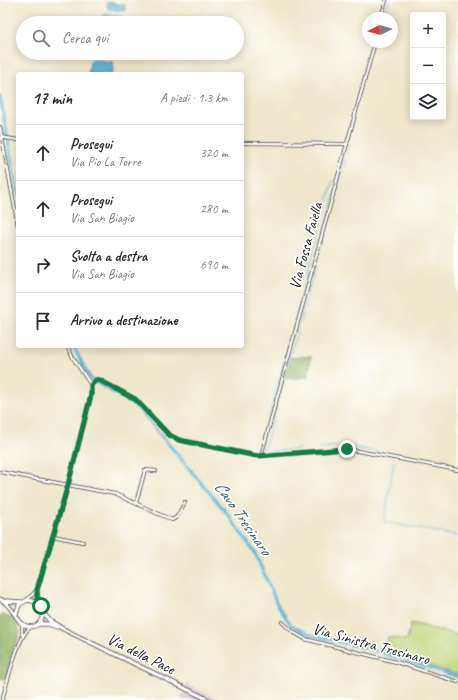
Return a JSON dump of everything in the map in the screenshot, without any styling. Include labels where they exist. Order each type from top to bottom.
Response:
[{"type":"main road","points":[[0,599],[5,601],[22,602],[34,600],[39,604],[43,613],[42,620],[37,625],[32,626],[22,624],[5,601]]},
{"type":"main road","points":[[16,614],[18,607],[22,602]]},
{"type":"main road","name":"Via della Pace","points":[[43,613],[50,621],[63,629],[209,700]]},
{"type":"main road","name":"Via della Pace","points":[[37,625],[48,624],[63,629]]},
{"type":"street","points":[[383,12],[386,0]]},
{"type":"street","name":"Via Fossa Faiella","points":[[261,456],[373,48]]},
{"type":"street","points":[[0,127],[16,215]]},
{"type":"street","points":[[2,137],[16,140]]},
{"type":"street","points":[[244,143],[347,144]]},
{"type":"street","points":[[39,604],[36,597],[37,590],[68,485],[93,383],[73,358],[68,348]]},
{"type":"street","points":[[93,383],[99,380],[135,399],[173,438],[250,455],[261,456],[347,449],[458,470]]},
{"type":"street","points":[[136,503],[145,470],[156,471]]},
{"type":"street","points":[[0,472],[115,494],[172,520],[177,517],[185,502]]},
{"type":"street","points":[[53,536],[83,542]]},
{"type":"street","points":[[27,600],[37,590]]},
{"type":"street","name":"Via Sinistra Tresinaro","points":[[282,622],[293,632],[305,639],[396,662],[458,682]]},
{"type":"street","points":[[2,700],[21,641],[23,632],[22,624]]},
{"type":"street","points":[[21,641],[26,631],[32,626]]},
{"type":"shaded area","points":[[186,684],[220,700],[181,700]]},
{"type":"green space","points":[[311,356],[308,377],[284,379],[290,358]]},
{"type":"green space","points":[[0,615],[14,618],[20,632],[5,679],[0,678]]},
{"type":"green space","points":[[411,623],[458,635],[458,675],[385,651],[388,637],[407,640]]},
{"type":"water","points":[[107,2],[125,5],[125,11],[108,9]]},
{"type":"water","points":[[106,14],[117,16],[104,16]]},
{"type":"water","points":[[99,60],[112,62],[114,64],[112,72],[88,72],[90,61]]},
{"type":"waterway","points":[[386,12],[389,0]]},
{"type":"waterway","name":"Cavo Tresinaro","points":[[0,97],[16,184]]},
{"type":"waterway","points":[[343,168],[349,144]]},
{"type":"waterway","points":[[321,246],[342,171]]},
{"type":"waterway","points":[[297,314],[333,180]]},
{"type":"waterway","points":[[264,450],[320,249]]},
{"type":"waterway","points":[[260,449],[295,321]]},
{"type":"waterway","name":"Cavo Tresinaro","points":[[74,348],[91,379],[137,407],[226,512],[255,553],[278,606],[291,625],[311,635],[374,650],[458,677]]},
{"type":"waterway","points":[[318,448],[347,446],[393,455]]},
{"type":"waterway","points":[[265,452],[300,449]]},
{"type":"waterway","points":[[394,461],[384,522],[458,536]]},
{"type":"route","points":[[41,606],[37,599],[37,590],[68,485],[91,395],[91,385],[97,379],[135,399],[169,435],[179,440],[257,456],[347,449]]}]
